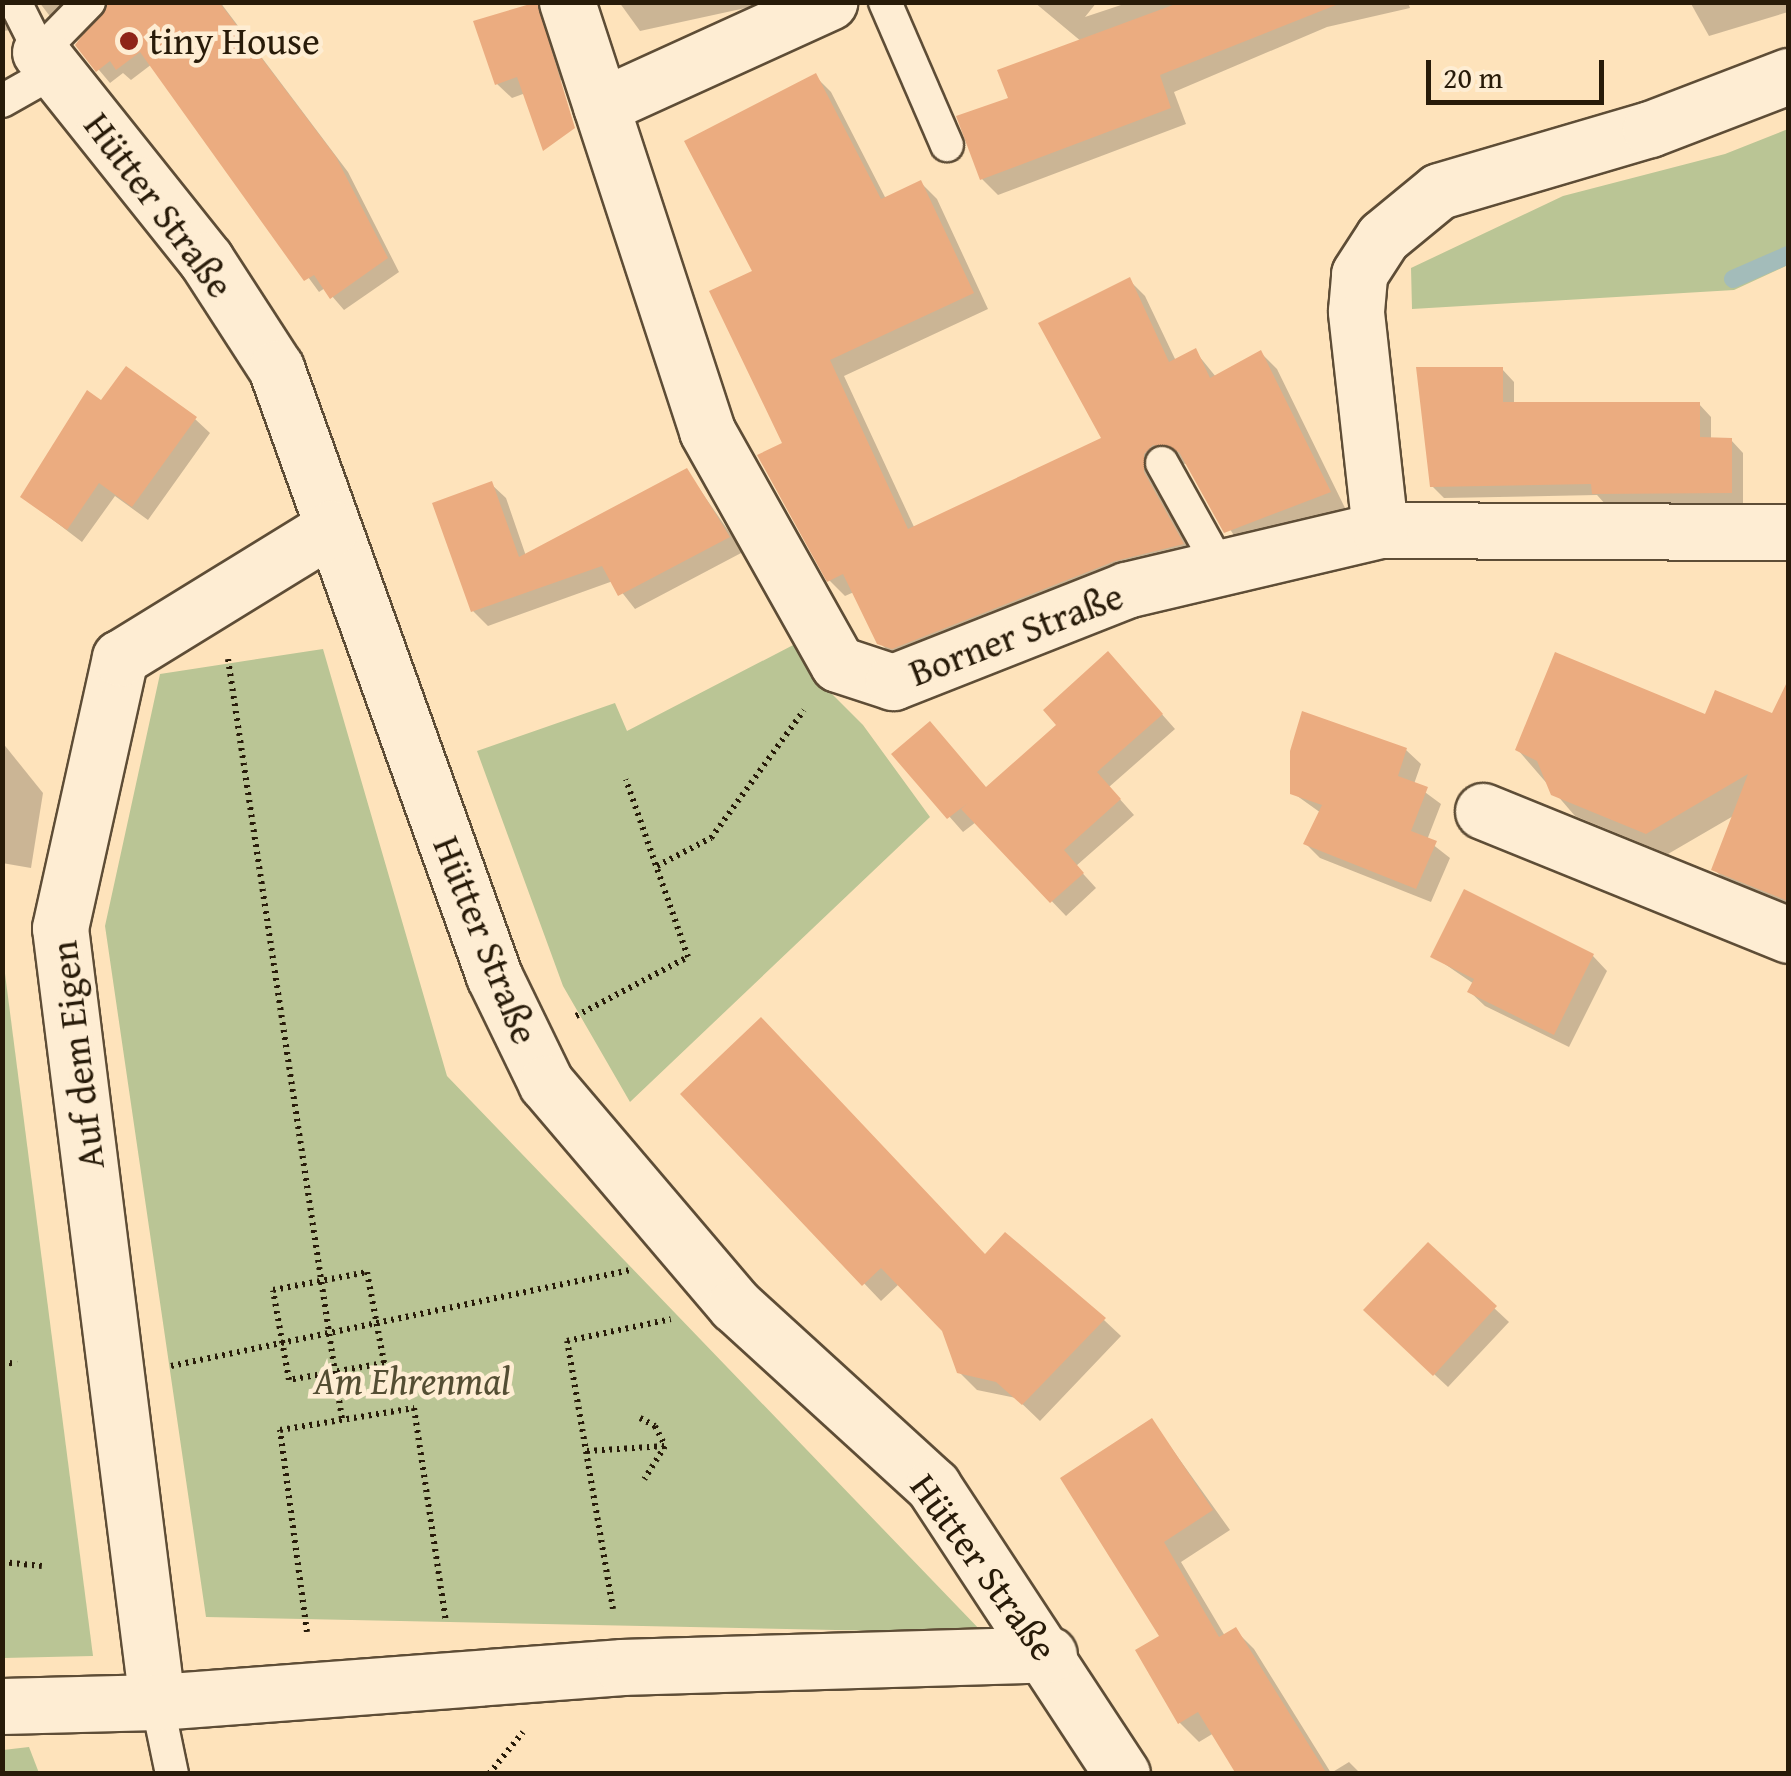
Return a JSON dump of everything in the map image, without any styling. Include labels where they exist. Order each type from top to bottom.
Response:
[{"type":"street","points":[[567,2],[707,431],[838,664]]},
{"type":"street","points":[[601,106],[828,2]]},
{"type":"street","name":"Hütter Straße","points":[[47,62],[206,260],[276,368],[494,976],[546,1083],[735,1305],[933,1486],[1049,1654],[1122,1774]]},
{"type":"street","points":[[1380,530],[1356,311],[1359,274],[1383,238],[1440,191],[1650,129],[1788,76]]},
{"type":"street","name":"Auf dem Eigen","points":[[157,1702],[60,928],[120,658],[331,528]]},
{"type":"street","name":"Borner Straße","points":[[838,664],[893,682],[1126,590],[1380,530],[1788,532]]},
{"type":"street","points":[[1483,811],[1788,934]]},
{"type":"street","points":[[2,1706],[157,1702],[623,1668],[1049,1654]]},
{"type":"lane","name":"Hütter Straße","points":[[15,2],[47,62]]},
{"type":"lane","points":[[2,101],[47,62],[89,2]]},
{"type":"lane","points":[[885,2],[947,144]]},
{"type":"lane","points":[[1162,463],[1220,566]]},
{"type":"lane","points":[[157,1702],[172,1774]]},
{"type":"path","points":[[219,598],[318,1282],[342,1419]]},
{"type":"path","points":[[657,866],[711,838],[838,664]]},
{"type":"path","points":[[526,1042],[688,956],[626,780]]},
{"type":"path","points":[[191,1361],[692,1258]]},
{"type":"path","points":[[367,1272],[384,1364],[289,1380],[273,1290],[318,1282],[367,1272]]},
{"type":"path","points":[[623,1668],[568,1341],[735,1305]]},
{"type":"path","points":[[2,1362],[18,1364]]},
{"type":"path","points":[[314,1688],[280,1430],[414,1408],[454,1678]]},
{"type":"path","points":[[640,1418],[655,1426],[665,1446]]},
{"type":"path","points":[[586,1451],[665,1446]]},
{"type":"path","points":[[644,1479],[665,1446]]},
{"type":"path","points":[[2,1562],[42,1566]]},
{"type":"green space","points":[[1788,129],[1788,265],[1734,290],[1412,309],[1411,268],[1563,196],[1725,154]]},
{"type":"green space","points":[[799,642],[821,683],[863,725],[930,817],[630,1102],[563,986],[477,751],[615,703],[627,731]]},
{"type":"green space","name":"Am Ehrenmal","points":[[323,649],[447,1076],[983,1633],[206,1617],[105,926],[160,674]]},
{"type":"green space","points":[[4,966],[93,1656],[3,1658]]},
{"type":"green space","points":[[29,1747],[39,1773],[3,1773],[3,1750]]},
{"type":"building","points":[[108,2],[219,2],[336,157],[388,258],[330,299],[314,275],[304,281],[140,52],[116,70],[110,61],[96,72],[75,45]]},
{"type":"building","points":[[537,2],[575,128],[543,151],[517,77],[495,85],[473,21]]},
{"type":"building","points":[[1181,2],[1336,5],[1160,75],[1171,108],[980,180],[956,116],[1008,98],[997,70]]},
{"type":"building","points":[[816,73],[881,199],[921,180],[974,293],[830,360],[908,529],[1101,438],[1038,323],[1130,277],[1169,362],[1196,348],[1210,378],[1261,350],[1331,492],[1224,533],[1179,452],[1153,445],[1144,454],[1144,472],[1184,544],[1115,561],[892,649],[877,644],[843,574],[827,582],[757,455],[782,443],[709,291],[752,271],[684,141]]},
{"type":"building","points":[[126,366],[197,417],[132,507],[99,483],[67,530],[20,497],[87,390],[101,400]]},
{"type":"building","points":[[1416,367],[1503,367],[1503,402],[1700,402],[1700,437],[1732,438],[1732,493],[1592,494],[1591,484],[1430,487]]},
{"type":"building","points":[[687,468],[730,537],[618,596],[602,566],[471,612],[432,503],[492,481],[519,557]]},
{"type":"building","points":[[1108,651],[1163,714],[1097,772],[1121,799],[1064,850],[1084,873],[1050,903],[961,809],[968,803],[947,819],[891,754],[930,721],[986,787],[1056,725],[1043,710]]},
{"type":"building","points":[[1555,652],[1705,714],[1715,690],[1772,713],[1788,680],[1788,901],[1711,870],[1748,774],[1646,834],[1551,795],[1537,761],[1515,750]]},
{"type":"building","points":[[1302,711],[1407,748],[1398,776],[1428,787],[1411,831],[1437,841],[1416,889],[1303,844],[1322,805],[1290,794],[1290,751]]},
{"type":"building","points":[[1464,889],[1594,954],[1554,1035],[1467,992],[1474,979],[1430,957]]},
{"type":"building","points":[[761,1017],[985,1254],[1005,1232],[1106,1318],[1022,1405],[996,1382],[957,1373],[942,1331],[881,1268],[862,1286],[680,1094]]},
{"type":"building","points":[[1428,1242],[1497,1306],[1433,1376],[1363,1310]]},
{"type":"building","points":[[1152,1418],[1213,1510],[1164,1542],[1219,1637],[1236,1627],[1327,1774],[1236,1774],[1198,1712],[1178,1724],[1135,1650],[1159,1636],[1060,1478]]},
{"type":"waterway","points":[[1733,279],[1788,255]]},
{"type":"place","name":"tiny House","points":[[129,41]]}]
